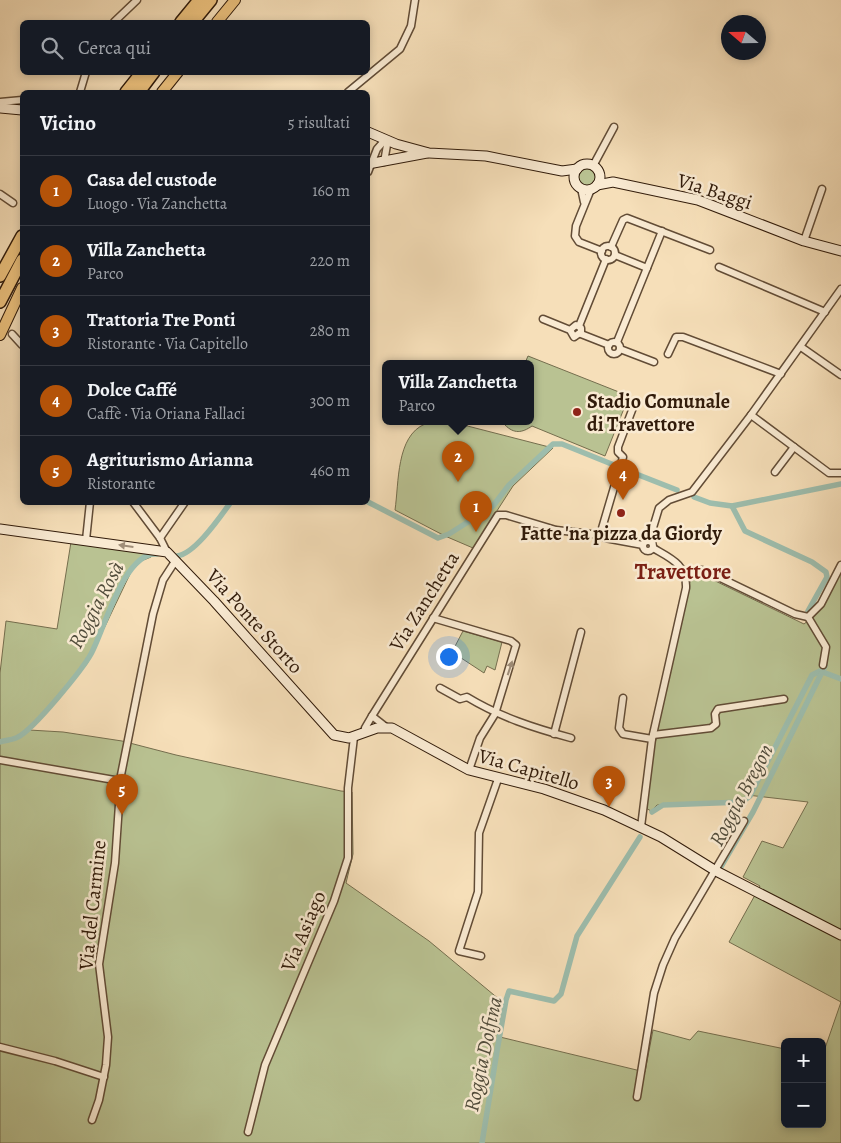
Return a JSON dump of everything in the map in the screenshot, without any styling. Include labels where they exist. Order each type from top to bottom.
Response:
[{"type":"highway","points":[[183,20],[199,0]]},
{"type":"highway","points":[[195,20],[211,0]]},
{"type":"highway","points":[[128,90],[140,75]]},
{"type":"highway","points":[[140,90],[152,75]]},
{"type":"highway","points":[[0,276],[20,240]]},
{"type":"highway","points":[[0,302],[20,264]]},
{"type":"main road","points":[[220,20],[235,0]]},
{"type":"main road","points":[[164,90],[176,75]]},
{"type":"main road","points":[[0,335],[20,292]]},
{"type":"street","points":[[116,20],[137,0]]},
{"type":"street","points":[[370,74],[400,49],[411,26],[415,0]]},
{"type":"street","points":[[81,90],[85,75]]},
{"type":"street","points":[[350,90],[369,75]]},
{"type":"street","points":[[0,102],[20,100]]},
{"type":"street","points":[[0,108],[20,110]]},
{"type":"street","points":[[562,172],[576,169],[586,164],[593,166],[614,127]]},
{"type":"street","points":[[370,133],[384,140],[429,153],[486,156],[562,172],[574,179],[581,188],[584,203]]},
{"type":"street","points":[[384,140],[387,145],[384,162]]},
{"type":"street","points":[[370,163],[384,140]]},
{"type":"street","points":[[370,166],[429,153]]},
{"type":"street","name":"Via Baggi","points":[[593,166],[600,174],[613,182],[698,200],[804,241],[841,251]]},
{"type":"street","points":[[574,179],[576,169]]},
{"type":"street","points":[[600,174],[584,203],[576,226],[575,236],[579,242],[602,251]]},
{"type":"street","name":"Via Baggi","points":[[581,188],[613,182]]},
{"type":"street","points":[[804,241],[822,189]]},
{"type":"street","points":[[0,194],[13,203]]},
{"type":"street","points":[[614,255],[612,247],[625,218],[710,250]]},
{"type":"street","points":[[654,362],[620,349],[617,342],[662,231]]},
{"type":"street","points":[[606,259],[603,257],[602,251],[606,246],[612,247]]},
{"type":"street","points":[[606,259],[612,258],[614,255]]},
{"type":"street","points":[[614,255],[647,268]]},
{"type":"street","points":[[581,334],[579,326],[606,259]]},
{"type":"street","points":[[719,267],[825,312]]},
{"type":"street","points":[[641,828],[653,737],[686,588],[684,574],[675,560],[653,548],[652,544],[646,543],[659,508],[670,500],[692,492],[801,347],[841,289]]},
{"type":"street","points":[[543,319],[570,330],[574,337],[581,334],[609,345]]},
{"type":"street","points":[[570,330],[574,325],[579,326]]},
{"type":"street","points":[[12,334],[20,343]]},
{"type":"street","points":[[668,354],[676,337],[683,337],[781,374]]},
{"type":"street","points":[[609,345],[612,342],[617,342]]},
{"type":"street","points":[[609,345],[608,349],[612,353],[618,352],[620,349]]},
{"type":"street","points":[[801,347],[841,375]]},
{"type":"street","points":[[600,535],[623,457],[618,452],[618,446],[634,405]]},
{"type":"street","points":[[751,415],[830,473],[841,473]]},
{"type":"street","points":[[775,472],[794,447]]},
{"type":"street","points":[[86,540],[90,505]]},
{"type":"street","name":"Via Ponte Storto","points":[[135,505],[160,538],[167,552],[327,729],[334,735],[344,738],[354,737]]},
{"type":"street","points":[[160,538],[182,505]]},
{"type":"street","name":"Via Zanchetta","points":[[366,731],[365,728],[372,716],[498,515],[506,515],[556,530],[646,543]]},
{"type":"street","points":[[0,530],[167,552]]},
{"type":"street","name":"Via del Carmine","points":[[92,1120],[104,1077],[108,1037],[99,964],[115,863],[120,781],[153,614],[163,580],[176,560]]},
{"type":"street","points":[[808,617],[821,604],[841,565]]},
{"type":"street","points":[[684,574],[701,570],[706,571],[795,614],[808,617],[826,647],[823,665]]},
{"type":"street","points":[[433,618],[511,641],[516,645],[495,714],[480,738],[468,770]]},
{"type":"street","points":[[554,734],[581,632]]},
{"type":"street","points":[[440,688],[460,699],[467,698],[495,714],[571,738]]},
{"type":"street","points":[[623,698],[619,728],[623,734],[653,737],[710,728],[716,724],[715,714],[718,709],[784,700]]},
{"type":"street","name":"Via Capitello","points":[[372,716],[386,727],[397,729],[468,770],[574,799],[641,828],[716,871],[841,936]]},
{"type":"street","points":[[354,737],[366,731],[386,727]]},
{"type":"street","name":"Via Asiago","points":[[248,1132],[264,1065],[334,900],[348,858],[348,788],[354,737]]},
{"type":"street","points":[[0,760],[120,781]]},
{"type":"street","points":[[481,956],[459,951],[478,892],[479,833],[498,778]]},
{"type":"street","points":[[637,1097],[654,993],[663,965],[675,938],[744,821]]},
{"type":"street","points":[[0,1048],[55,1061],[104,1077]]},
{"type":"green space","points":[[583,168],[591,168],[596,173],[594,184],[583,186],[578,181],[578,173]]},
{"type":"green space","name":"Stadio Comunale di Travettore","points":[[528,356],[629,396],[605,456],[532,426],[525,430],[515,431],[505,425],[534,425],[534,360],[526,360]]},
{"type":"green space","points":[[424,425],[464,425],[553,448],[513,486],[473,548],[395,510],[404,449],[416,430]]},
{"type":"green space","points":[[71,542],[149,550],[151,557],[141,561],[131,572],[87,664],[29,730],[63,732],[122,741],[176,755],[352,792],[353,854],[346,883],[429,941],[506,1005],[500,1037],[645,1072],[653,1030],[690,1040],[698,1031],[781,1048],[781,1128],[826,1128],[826,1045],[841,1002],[841,1143],[0,1143],[0,673],[6,621],[57,629]]},
{"type":"green space","points":[[841,564],[841,1002],[729,942],[760,886],[743,877],[762,841],[783,848],[808,802],[747,795],[739,803],[657,805],[651,811],[644,807],[655,738],[712,725],[656,731],[685,590],[691,581],[698,576],[705,576],[804,624],[809,620]]},
{"type":"green space","points":[[463,631],[502,642],[495,670],[487,666],[484,673],[452,652]]},
{"type":"waterway","name":"Roggia Rosà","points":[[370,503],[438,538],[449,534],[493,506],[509,485],[553,444],[562,444],[614,465]]},
{"type":"waterway","name":"Roggia Rosà","points":[[626,470],[677,490]]},
{"type":"waterway","name":"Roggia Rosà","points":[[694,497],[710,503],[732,506],[841,484]]},
{"type":"waterway","name":"Roggia Rosà","points":[[177,556],[184,554],[199,542],[229,505]]},
{"type":"waterway","name":"Roggia Bregon","points":[[732,506],[745,531],[812,562],[826,572],[827,577],[808,611]]},
{"type":"waterway","name":"Roggia Rosà","points":[[0,742],[16,738],[25,732],[57,699],[91,654],[116,594],[125,578],[145,556],[157,554]]},
{"type":"waterway","name":"Roggia Bregon","points":[[723,872],[719,870],[753,812],[825,666]]},
{"type":"waterway","name":"Roggia Dolfina","points":[[652,812],[663,805],[742,802],[750,796],[812,675],[820,671],[841,679]]},
{"type":"waterway","name":"Roggia Dolfina","points":[[482,1143],[509,991],[554,1001],[561,994],[577,936],[640,837]]},
{"type":"place","name":"Stadio Comunale di Travettore","points":[[577,412]]},
{"type":"place","name":"Villa Zanchetta","points":[[458,482]]},
{"type":"place","name":"Dolce Caffé","points":[[623,500]]},
{"type":"place","name":"Fatte 'na pizza da Giordy","points":[[621,513]]},
{"type":"place","name":"Casa del custode","points":[[476,532]]},
{"type":"place","name":"Trattoria Tre Ponti","points":[[609,807]]},
{"type":"place","name":"Agriturismo Arianna","points":[[122,815]]},
{"type":"district","name":"Travettore","points":[[683,571]]}]
